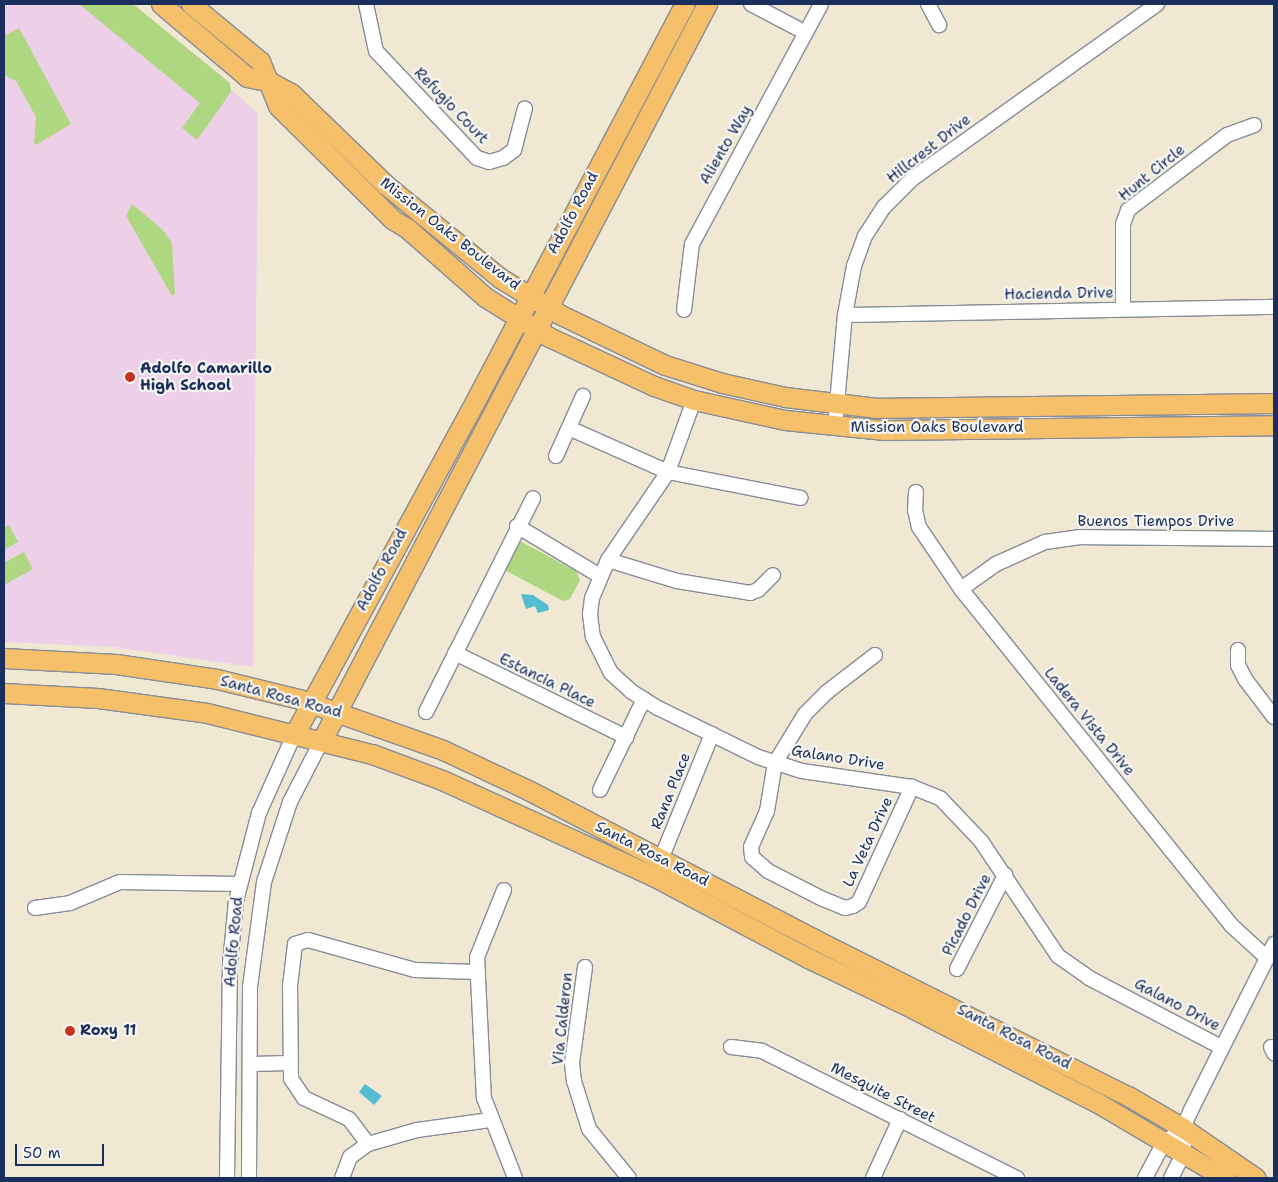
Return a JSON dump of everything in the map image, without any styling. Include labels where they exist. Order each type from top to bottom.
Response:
[{"type":"main road","name":"Mission Oaks Boulevard","points":[[161,4],[247,77],[270,82],[291,93],[386,185],[500,278],[548,307],[665,365],[722,383],[838,405],[877,408],[1274,402]]},
{"type":"main road","points":[[176,4],[190,11],[196,8]]},
{"type":"main road","name":"Adolfo Road","points":[[295,733],[684,4]]},
{"type":"main road","name":"Adolfo Road","points":[[322,740],[707,4]]},
{"type":"main road","name":"Mission Oaks Boulevard","points":[[196,8],[260,61],[278,106],[392,219],[408,229],[485,297],[536,329],[612,368],[694,400],[785,420],[884,430],[1274,425]]},
{"type":"main road","name":"Santa Rosa Road","points":[[4,658],[116,664],[175,672],[260,689],[338,711],[443,750],[1128,1096],[1183,1128],[1256,1178]]},
{"type":"main road","name":"Santa Rosa Road","points":[[4,693],[72,695],[164,706],[322,740],[372,754],[442,780],[653,876],[808,958],[1096,1102],[1225,1178]]},
{"type":"street","name":"Refugio Court","points":[[366,4],[376,51],[477,158],[489,162],[503,158],[514,150],[525,108]]},
{"type":"street","points":[[751,4],[806,33]]},
{"type":"street","name":"Aliento Way","points":[[684,310],[692,244],[821,4]]},
{"type":"street","points":[[928,4],[939,25]]},
{"type":"street","name":"Hillcrest Drive","points":[[834,426],[838,405],[845,315],[854,266],[865,236],[901,189],[1157,4]]},
{"type":"street","name":"Hunt Circle","points":[[1123,309],[1123,224],[1128,210],[1227,135],[1254,125]]},
{"type":"street","name":"Hacienda Drive","points":[[845,315],[1274,307]]},
{"type":"street","points":[[556,456],[571,429],[583,396]]},
{"type":"street","name":"Galano Drive","points":[[694,400],[668,472],[608,560],[600,576],[590,614],[596,647],[611,673],[644,700],[775,764],[802,771],[912,787],[948,804],[981,841],[1005,874],[1058,956],[1088,978],[1221,1047]]},
{"type":"street","points":[[571,429],[668,472],[800,498]]},
{"type":"street","name":"Ladera Vista Drive","points":[[916,492],[914,510],[919,527],[961,589],[1231,925],[1266,958]]},
{"type":"street","points":[[426,712],[517,526],[533,498]]},
{"type":"street","points":[[517,526],[600,576]]},
{"type":"street","name":"Buenos Tiempos Drive","points":[[961,589],[996,564],[1053,541],[1078,537],[1274,539]]},
{"type":"street","points":[[608,560],[677,581],[750,593],[758,590],[773,575]]},
{"type":"street","points":[[1238,650],[1238,665],[1245,679],[1274,716]]},
{"type":"street","name":"Estancia Place","points":[[455,653],[626,737]]},
{"type":"street","points":[[775,764],[812,706],[876,655]]},
{"type":"street","points":[[600,790],[644,700]]},
{"type":"street","name":"Adolfo Road","points":[[227,1178],[229,970],[239,884],[262,805],[295,733]]},
{"type":"street","name":"Rana Place","points":[[661,859],[712,734]]},
{"type":"street","name":"Adolfo Road","points":[[249,1178],[251,974],[264,882],[290,802],[322,740]]},
{"type":"street","name":"La Veta Drive","points":[[775,764],[767,811],[751,847],[752,857],[768,872],[845,908],[859,902],[912,787]]},
{"type":"street","name":"Picado Drive","points":[[958,969],[1005,874]]},
{"type":"street","points":[[35,908],[70,903],[120,882],[239,884]]},
{"type":"street","points":[[504,890],[478,950],[478,972],[484,1094],[490,1120],[514,1178]]},
{"type":"street","points":[[368,1144],[349,1119],[301,1096],[291,1080],[291,978],[294,946],[299,940],[308,940],[411,969],[478,972]]},
{"type":"street","points":[[1145,1178],[1164,1143],[1183,1128],[1221,1047],[1274,944]]},
{"type":"street","name":"Via Calderon","points":[[585,967],[572,1062],[574,1081],[589,1129],[629,1178]]},
{"type":"street","name":"Mesquite Street","points":[[731,1047],[762,1051],[1017,1178]]},
{"type":"street","points":[[250,1064],[290,1063]]},
{"type":"street","points":[[872,1178],[900,1119]]},
{"type":"street","points":[[342,1178],[350,1157],[368,1144],[418,1130],[490,1120]]},
{"type":"street","points":[[1171,1178],[1184,1153],[1183,1128]]},
{"type":"shaded area","name":"Adolfo Camarillo High School","points":[[4,4],[132,4],[258,113],[253,667],[113,647],[4,642]]},
{"type":"green space","points":[[79,4],[133,4],[230,83],[231,92],[197,140],[182,128],[200,103]]},
{"type":"green space","points":[[19,28],[71,124],[36,145],[34,143],[36,117],[16,81],[4,75],[4,36]]},
{"type":"green space","points":[[132,204],[162,229],[172,243],[175,294],[172,296],[126,216]]},
{"type":"green space","points":[[9,525],[18,542],[4,550],[4,528]]},
{"type":"green space","points":[[518,540],[576,571],[580,580],[570,599],[563,601],[503,569]]},
{"type":"green space","points":[[24,552],[33,569],[4,585],[4,563]]},
{"type":"water","points":[[521,594],[533,595],[548,605],[549,610],[538,613],[535,606],[526,609]]},
{"type":"water","points":[[365,1084],[382,1096],[374,1105],[359,1092]]},
{"type":"place","name":"Adolfo Camarillo High School","points":[[130,377]]},
{"type":"place","name":"Roxy 11","points":[[70,1031]]}]
